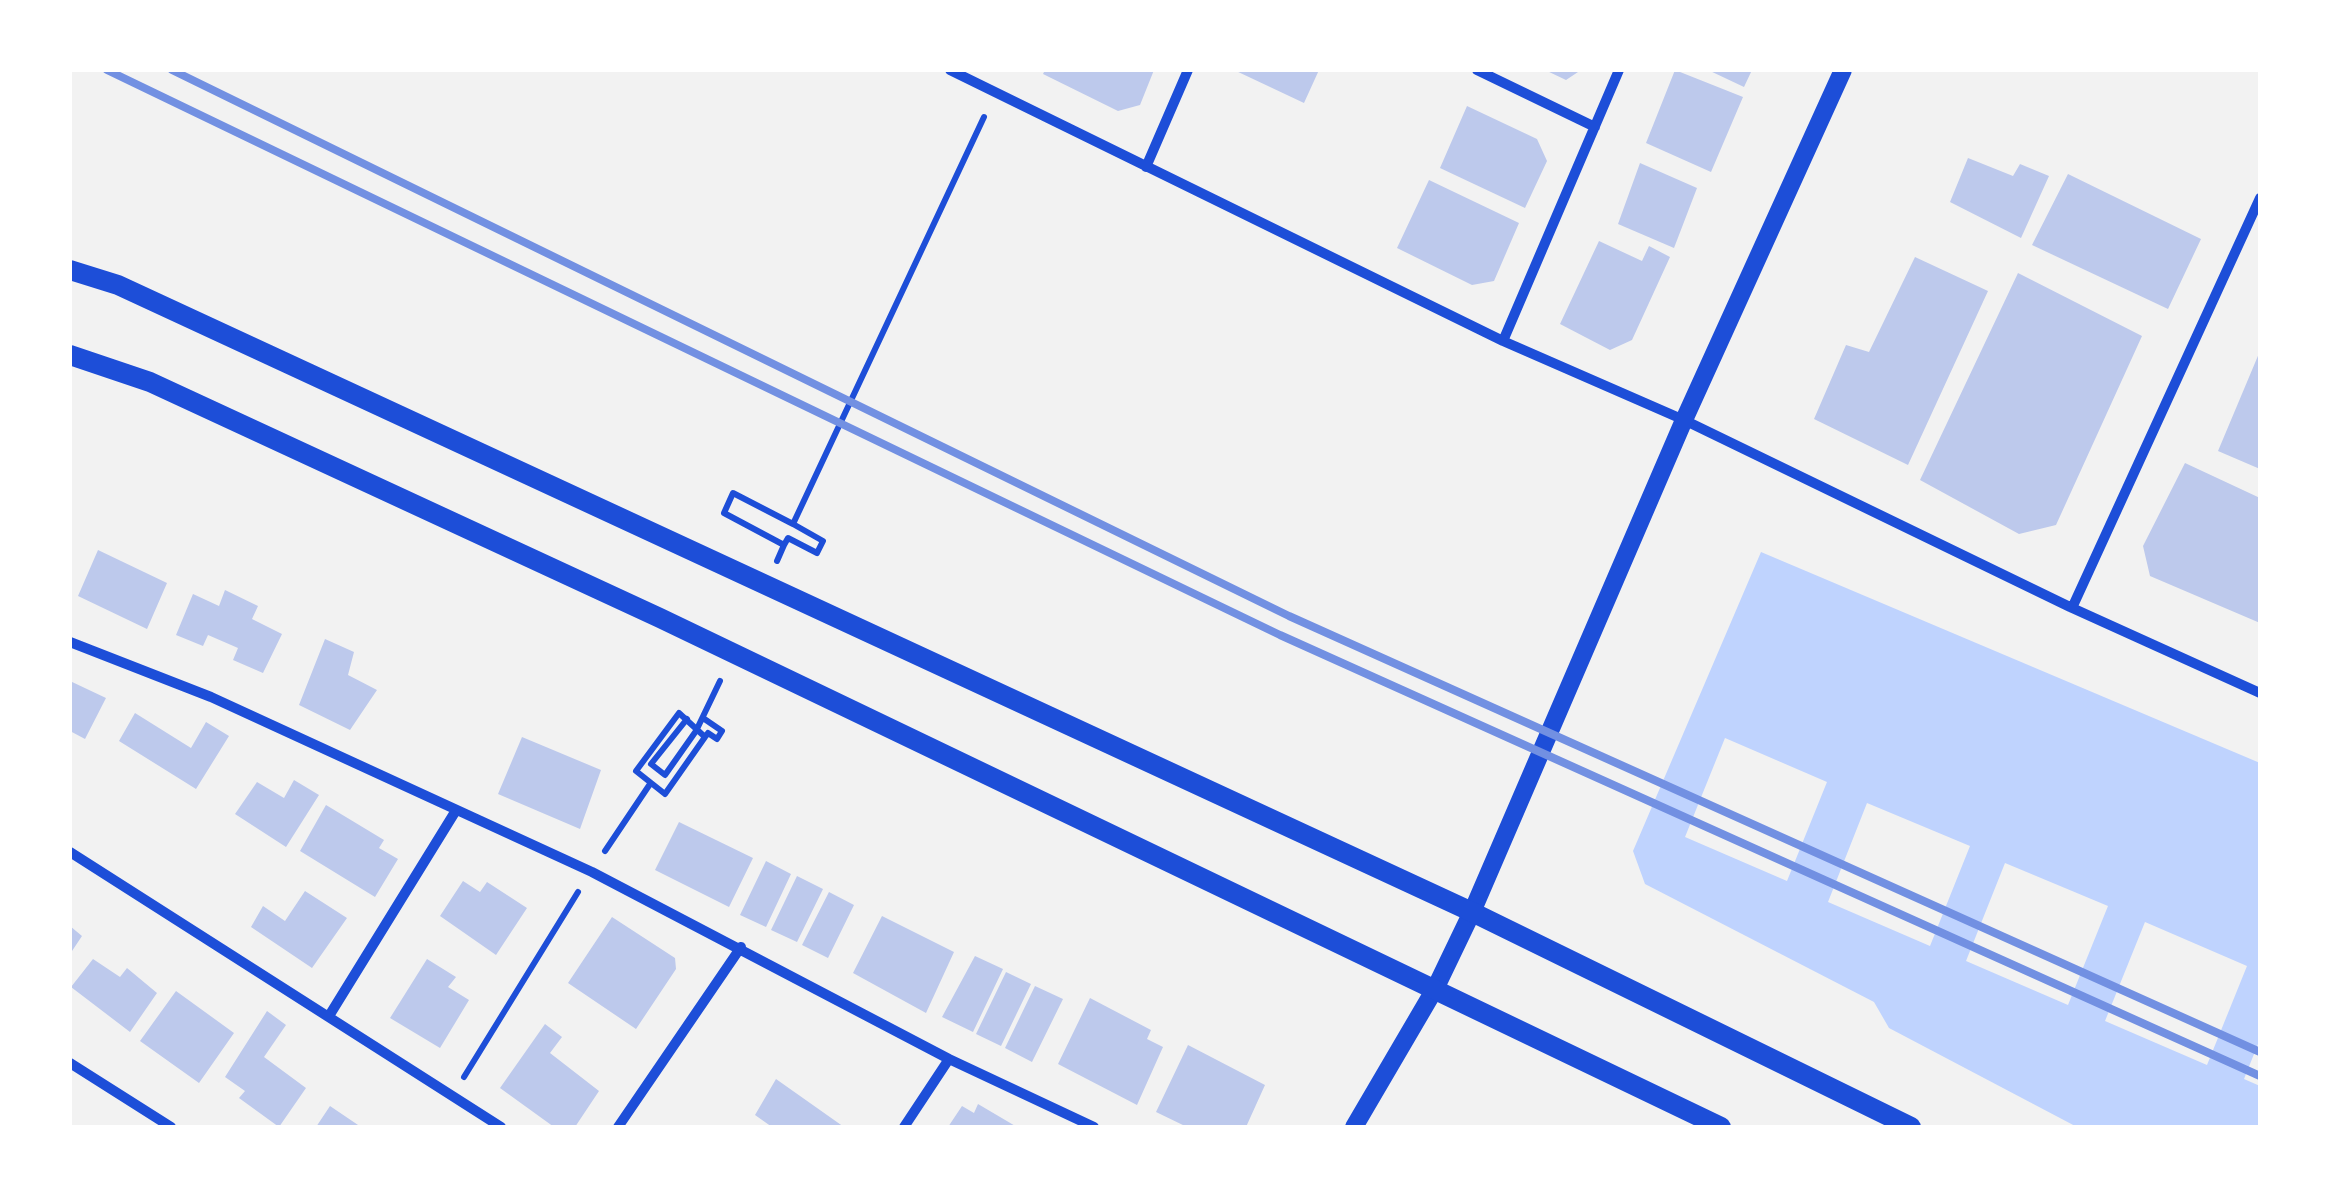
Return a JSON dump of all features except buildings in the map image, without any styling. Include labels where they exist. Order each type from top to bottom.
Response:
[{"type":"main road","points":[[70,270],[136,294],[1472,912],[1911,1127]]},
{"type":"main road","points":[[70,355],[186,398],[1436,987],[1721,1127]]},
{"type":"street","points":[[950,70],[1504,341],[1684,420],[2072,608],[2260,693]]},
{"type":"street","points":[[1146,167],[1188,70]]},
{"type":"street","points":[[1477,70],[1595,126]]},
{"type":"street","points":[[1504,341],[1619,70]]},
{"type":"street","points":[[1354,1127],[1436,987],[1472,912],[1684,420],[1842,70]]},
{"type":"street","points":[[2072,608],[2260,198]]},
{"type":"street","points":[[70,642],[210,697],[592,872],[949,1059],[1094,1127]]},
{"type":"street","points":[[329,1016],[455,812]]},
{"type":"street","points":[[70,852],[501,1127]]},
{"type":"street","points":[[618,1127],[741,947]]},
{"type":"street","points":[[904,1127],[949,1059]]},
{"type":"street","points":[[70,1064],[170,1127]]},
{"type":"path","points":[[793,524],[984,117]]},
{"type":"path","points":[[772,538],[724,513],[733,494],[824,541],[818,553],[788,538],[784,545]]},
{"type":"path","points":[[703,718],[722,731],[717,740],[708,733],[665,794],[636,771],[679,713],[705,737]]},
{"type":"path","points":[[687,719],[652,764],[664,775],[696,731]]},
{"type":"path","points":[[604,852],[650,784]]},
{"type":"path","points":[[463,1078],[581,887]]},
{"type":"water","points":[[1761,552],[2260,763],[2260,1039],[2244,1079],[2260,1086],[2260,1127],[2077,1127],[1889,1028],[1874,1002],[1645,884],[1633,851]],"holes":[[[1725,738],[1827,782],[1787,881],[1685,837]],[[1867,803],[1970,846],[1930,946],[1828,902]],[[2005,863],[2108,906],[2068,1005],[1966,961]],[[2145,922],[2247,966],[2207,1065],[2105,1021]]]},
{"type":"railway","points":[[107,70],[1280,635],[2260,1076]]},
{"type":"railway","points":[[172,70],[1289,616],[2260,1052]]}]
